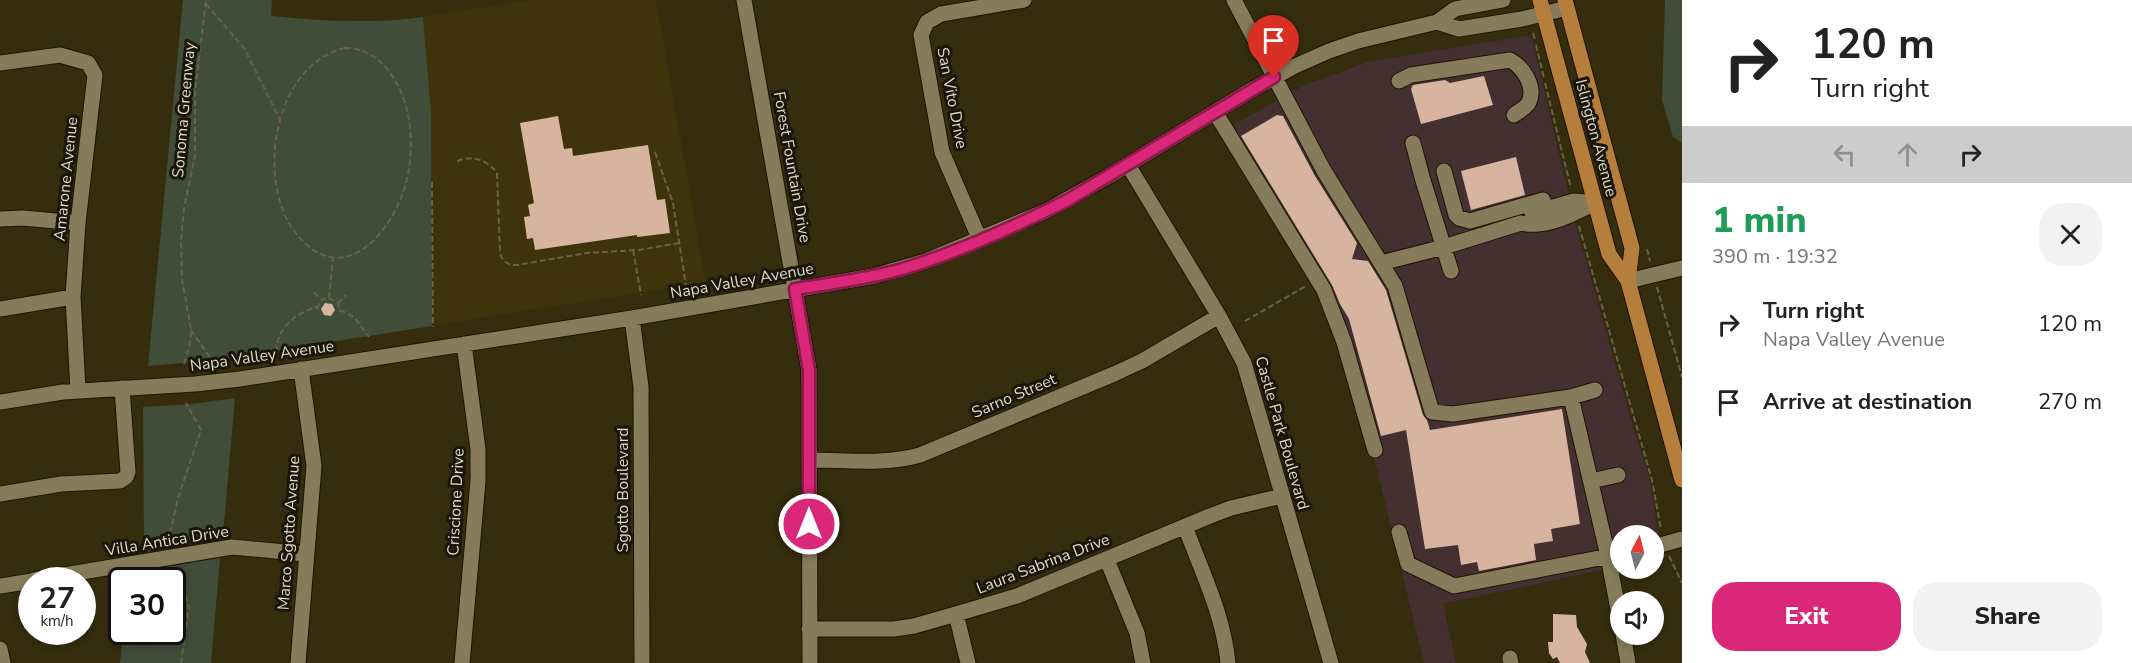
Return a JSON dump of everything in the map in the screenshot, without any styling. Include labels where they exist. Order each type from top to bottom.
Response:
[{"type":"main road","name":"Islington Avenue","points":[[1566,4],[1632,248],[1628,281]]},
{"type":"main road","name":"Islington Avenue","points":[[1542,7],[1609,254],[1628,281],[1682,480]]},
{"type":"street","name":"Forest Fountain Drive","points":[[744,0],[809,370],[810,663]]},
{"type":"street","name":"San Vito Drive","points":[[980,240],[942,152],[921,35],[927,22],[941,14],[1024,0]]},
{"type":"street","points":[[1234,0],[1324,171],[1395,286],[1432,412],[1453,414],[1472,412],[1571,397],[1595,390]]},
{"type":"street","name":"Napa Valley Avenue","points":[[0,402],[78,390],[195,384],[301,369],[632,318],[874,276],[926,261],[980,240],[1068,200],[1274,77],[1329,51],[1358,41],[1437,22],[1455,9],[1503,0]]},
{"type":"street","name":"Napa Valley Avenue","points":[[1437,22],[1459,29],[1542,7],[1566,4]]},
{"type":"street","name":"Amarone Avenue","points":[[0,63],[60,55],[87,63],[95,75],[78,223],[73,297],[78,390]]},
{"type":"street","points":[[1399,81],[1411,75],[1510,60],[1524,72],[1531,96],[1529,104],[1514,115]]},
{"type":"street","points":[[1215,111],[1324,290],[1344,342],[1375,450]]},
{"type":"street","points":[[1413,142],[1451,271]]},
{"type":"street","name":"Castle Park Boulevard","points":[[1128,165],[1219,316],[1244,363],[1253,387],[1331,663]]},
{"type":"street","points":[[1444,171],[1456,215],[1459,218],[1470,221],[1543,200]]},
{"type":"street","points":[[1381,263],[1444,247],[1521,223],[1532,226],[1572,216],[1595,203]]},
{"type":"street","points":[[0,219],[23,218],[78,223]]},
{"type":"street","points":[[1628,281],[1682,268]]},
{"type":"street","points":[[0,309],[73,297]]},
{"type":"street","name":"Sarno Street","points":[[810,460],[886,461],[904,460],[920,455],[1142,361],[1219,316]]},
{"type":"street","name":"Sgotto Boulevard","points":[[632,318],[641,387],[642,663]]},
{"type":"street","name":"Criscione Drive","points":[[462,663],[478,481],[478,449],[464,344]]},
{"type":"street","name":"Marco Sgotto Avenue","points":[[298,663],[314,466],[301,369]]},
{"type":"street","points":[[0,494],[62,484],[120,481],[126,477],[128,472],[122,388]]},
{"type":"street","points":[[1571,397],[1591,481],[1610,542]]},
{"type":"street","points":[[1591,481],[1618,475]]},
{"type":"street","name":"Laura Sabrina Drive","points":[[809,628],[894,629],[914,626],[1017,596],[1231,508],[1282,496]]},
{"type":"street","points":[[1185,526],[1215,599],[1226,644],[1228,663]]},
{"type":"street","points":[[1399,532],[1408,564],[1454,586],[1610,556]]},
{"type":"street","points":[[1664,544],[1682,539]]},
{"type":"street","name":"Villa Antica Drive","points":[[96,570],[232,547],[306,554]]},
{"type":"street","points":[[1107,560],[1137,633],[1143,663]]},
{"type":"street","name":"Villa Antica Drive","points":[[0,586],[18,583]]},
{"type":"street","points":[[956,614],[968,663]]},
{"type":"street","points":[[1625,645],[1628,663]]},
{"type":"street","points":[[0,649],[3,663]]},
{"type":"path","name":"Sonoma Greenway","points":[[184,364],[191,330],[182,279],[181,240],[184,208],[195,156],[195,93],[206,0]]},
{"type":"path","points":[[206,4],[244,48],[280,120]]},
{"type":"path","points":[[1533,33],[1570,184]]},
{"type":"path","points":[[345,48],[367,52],[383,64],[394,80],[404,100],[410,129],[410,157],[406,185],[386,227],[372,244],[362,251],[333,257],[318,253],[302,240],[291,226],[281,208],[275,155],[280,120],[291,92],[305,71],[316,60],[330,52],[345,48]]},
{"type":"path","points":[[655,152],[673,203],[686,286]]},
{"type":"path","points":[[457,161],[469,158],[480,160],[497,173],[500,251],[501,257],[507,264],[517,265],[587,253],[633,250],[679,243]]},
{"type":"path","points":[[432,182],[433,327]]},
{"type":"path","points":[[1579,224],[1652,480],[1660,525]]},
{"type":"path","points":[[633,250],[641,295]]},
{"type":"path","points":[[329,298],[333,257]]},
{"type":"path","points":[[1245,321],[1316,280]]},
{"type":"path","points":[[1658,291],[1682,377]]},
{"type":"path","points":[[314,292],[321,300]]},
{"type":"path","points":[[338,303],[346,295]]},
{"type":"path","points":[[277,352],[279,338],[288,324],[296,316],[317,308],[321,300],[329,298],[338,303],[340,311],[354,317],[369,338]]},
{"type":"path","points":[[191,330],[213,362]]},
{"type":"path","points":[[168,548],[168,537],[178,498],[201,430],[186,403]]},
{"type":"path","points":[[1670,559],[1682,583]]},
{"type":"path","points":[[171,566],[189,608],[181,663]]},
{"type":"shaded area","points":[[529,0],[656,0],[706,282],[432,326],[431,112],[423,17]]},
{"type":"shaded area","points":[[1526,36],[1532,38],[1575,222],[1650,480],[1657,525],[1610,525],[1610,568],[1443,604],[1456,663],[1424,663],[1346,342],[1238,137],[1235,124],[1305,85],[1368,62]]},
{"type":"green space","points":[[183,0],[272,0],[271,16],[309,19],[366,21],[423,17],[431,112],[432,326],[215,360],[148,366]]},
{"type":"green space","points":[[1665,0],[1682,0],[1682,143],[1673,137],[1662,100]]},
{"type":"green space","points":[[235,398],[223,535],[144,544],[143,407]]},
{"type":"green space","points":[[220,558],[211,663],[120,663],[122,645],[186,645],[186,567],[166,567]]},
{"type":"building","points":[[1484,76],[1493,105],[1421,124],[1411,89],[1413,85],[1445,80],[1450,83]]},
{"type":"building","points":[[1277,115],[1283,116],[1315,176],[1357,243],[1352,259],[1368,261],[1386,290],[1423,415],[1430,430],[1562,409],[1580,524],[1551,529],[1553,541],[1534,544],[1536,560],[1479,571],[1477,562],[1461,565],[1458,545],[1425,549],[1406,430],[1381,436],[1349,319],[1332,285],[1241,136]]},
{"type":"building","points":[[558,116],[564,149],[572,148],[573,156],[648,145],[657,200],[665,199],[670,233],[637,237],[637,235],[535,250],[533,238],[527,239],[524,217],[530,216],[528,205],[534,203],[520,123]]},
{"type":"building","points":[[1516,157],[1525,195],[1471,210],[1461,171]]},
{"type":"building","points":[[325,303],[332,304],[335,310],[331,316],[324,315],[321,309]]},
{"type":"building","points":[[1553,614],[1576,615],[1577,627],[1587,644],[1585,652],[1590,663],[1560,663],[1557,657],[1553,659],[1549,653],[1548,642],[1553,642]]},
{"type":"route","points":[[809,524],[809,370],[795,289],[874,276],[900,269],[926,261],[1034,217],[1068,200],[1274,77]]}]
